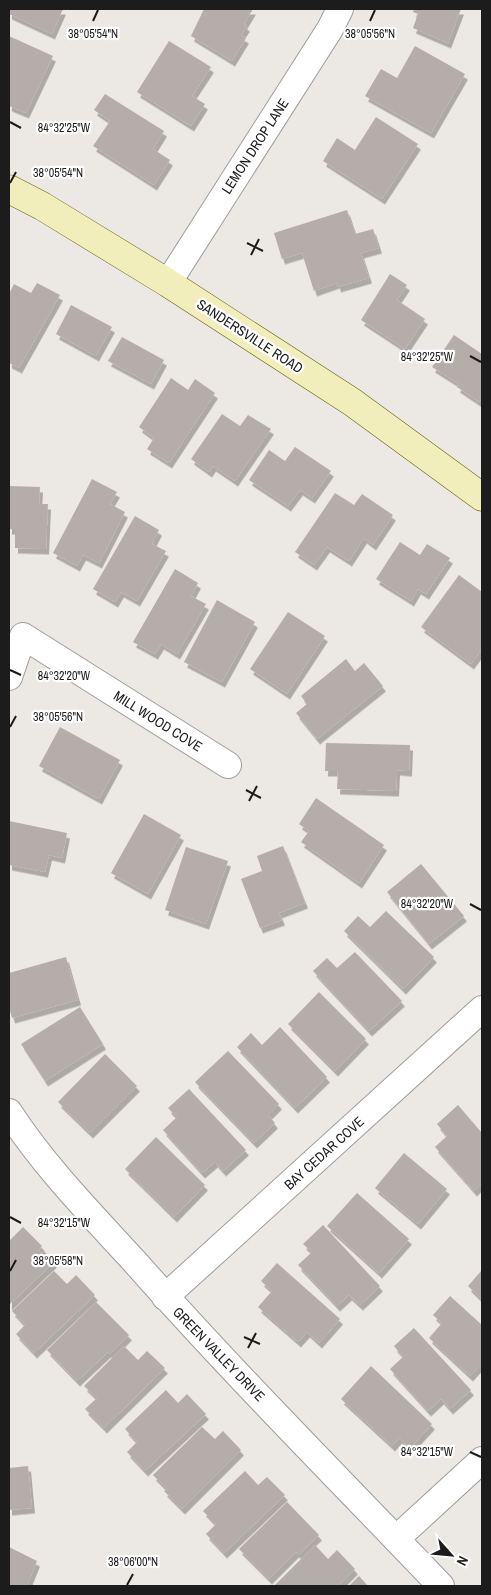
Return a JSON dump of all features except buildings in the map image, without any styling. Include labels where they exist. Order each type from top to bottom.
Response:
[{"type":"street","name":"LEMON DROP LANE","points":[[168,283],[325,37],[340,9]]},
{"type":"street","name":"SANDERSVILLE ROAD","points":[[9,189],[42,206],[168,283],[352,402],[482,497]]},
{"type":"street","name":"MILL WOOD COVE","points":[[9,677],[23,636],[228,765]]},
{"type":"street","name":"BAY CEDAR COVE","points":[[165,1297],[482,1009]]},
{"type":"street","name":"GREEN VALLEY DRIVE","points":[[9,1112],[25,1137],[58,1177],[165,1297],[441,1586]]},
{"type":"street","points":[[396,1539],[482,1460]]}]
